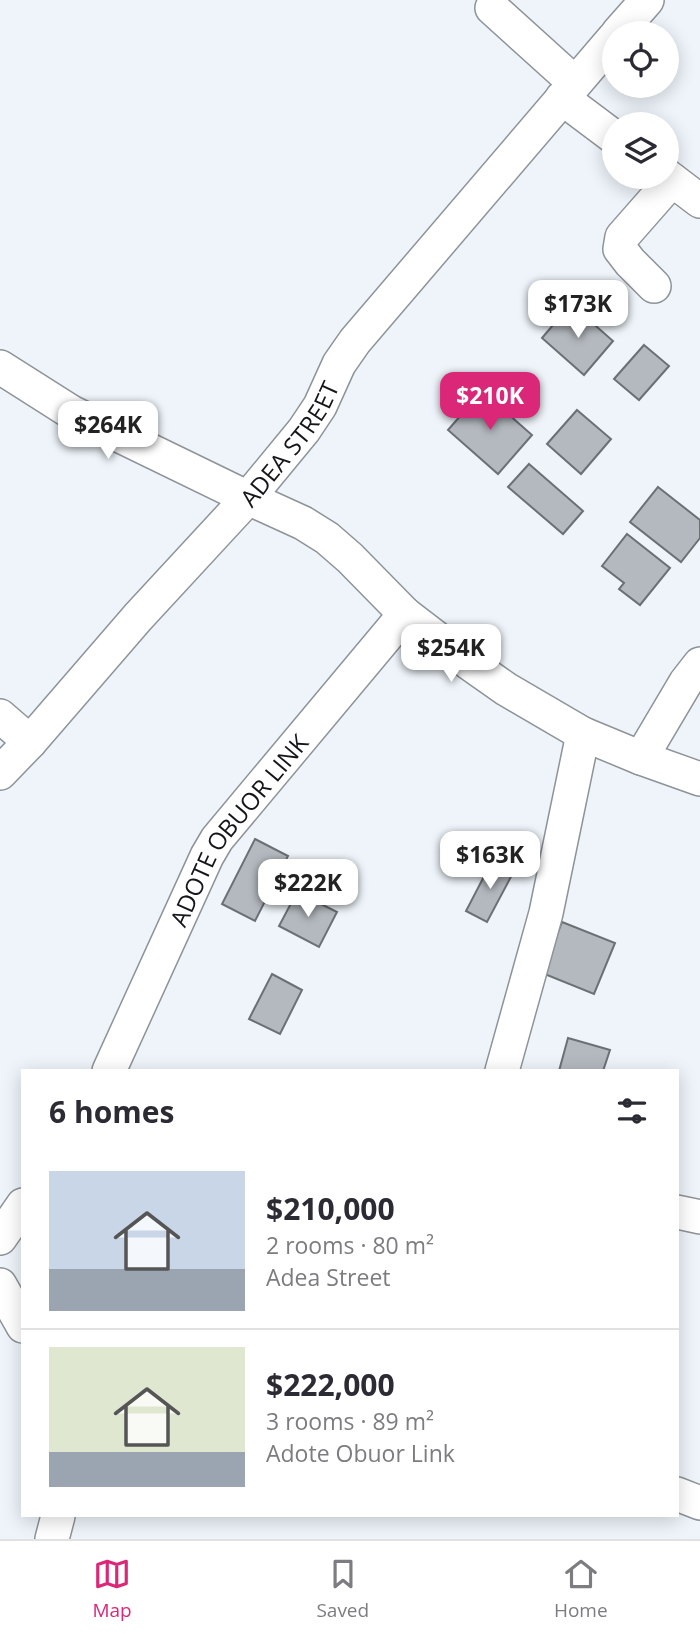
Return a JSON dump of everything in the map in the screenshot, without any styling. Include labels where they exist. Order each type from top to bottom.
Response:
[{"type":"street","points":[[629,21],[647,0]]},
{"type":"street","points":[[492,8],[602,125]]},
{"type":"street","name":"ADEA STREET","points":[[0,773],[248,498],[304,430],[320,406],[339,364],[355,341],[602,52]]},
{"type":"street","points":[[679,185],[700,201]]},
{"type":"street","points":[[654,286],[620,249],[622,237],[660,189]]},
{"type":"street","points":[[0,368],[71,412],[303,523],[327,538],[405,614],[506,689],[583,734],[700,779]]},
{"type":"street","name":"ADOTE OBUOR LINK","points":[[110,1069],[216,839],[405,614]]},
{"type":"street","points":[[641,758],[686,682],[700,664]]},
{"type":"street","points":[[0,716],[30,742]]},
{"type":"street","points":[[503,1069],[546,913],[583,734]]},
{"type":"street","points":[[0,1238],[21,1208]]},
{"type":"street","points":[[679,1212],[700,1217]]},
{"type":"street","points":[[0,1285],[21,1322]]},
{"type":"street","points":[[679,1495],[700,1503]]},
{"type":"street","points":[[52,1539],[58,1517]]},
{"type":"building","points":[[571,304],[613,341],[584,375],[542,338]]},
{"type":"building","points":[[644,345],[669,366],[639,400],[614,379]]},
{"type":"building","points":[[482,391],[532,435],[498,474],[448,430]]},
{"type":"building","points":[[577,410],[611,439],[581,474],[547,444]]},
{"type":"building","points":[[529,464],[583,511],[563,534],[508,487]]},
{"type":"building","points":[[658,487],[700,520],[700,538],[681,562],[630,522]]},
{"type":"building","points":[[627,534],[670,568],[640,605],[619,589],[624,583],[602,566]]},
{"type":"building","points":[[255,839],[288,856],[255,921],[222,904]]},
{"type":"building","points":[[492,861],[514,871],[487,922],[466,911]]},
{"type":"building","points":[[297,892],[337,912],[319,947],[279,926]]},
{"type":"building","points":[[562,922],[615,943],[594,994],[542,973]]},
{"type":"building","points":[[272,974],[302,990],[280,1034],[249,1019]]},
{"type":"building","points":[[568,1038],[610,1050],[604,1069],[560,1069]]}]
